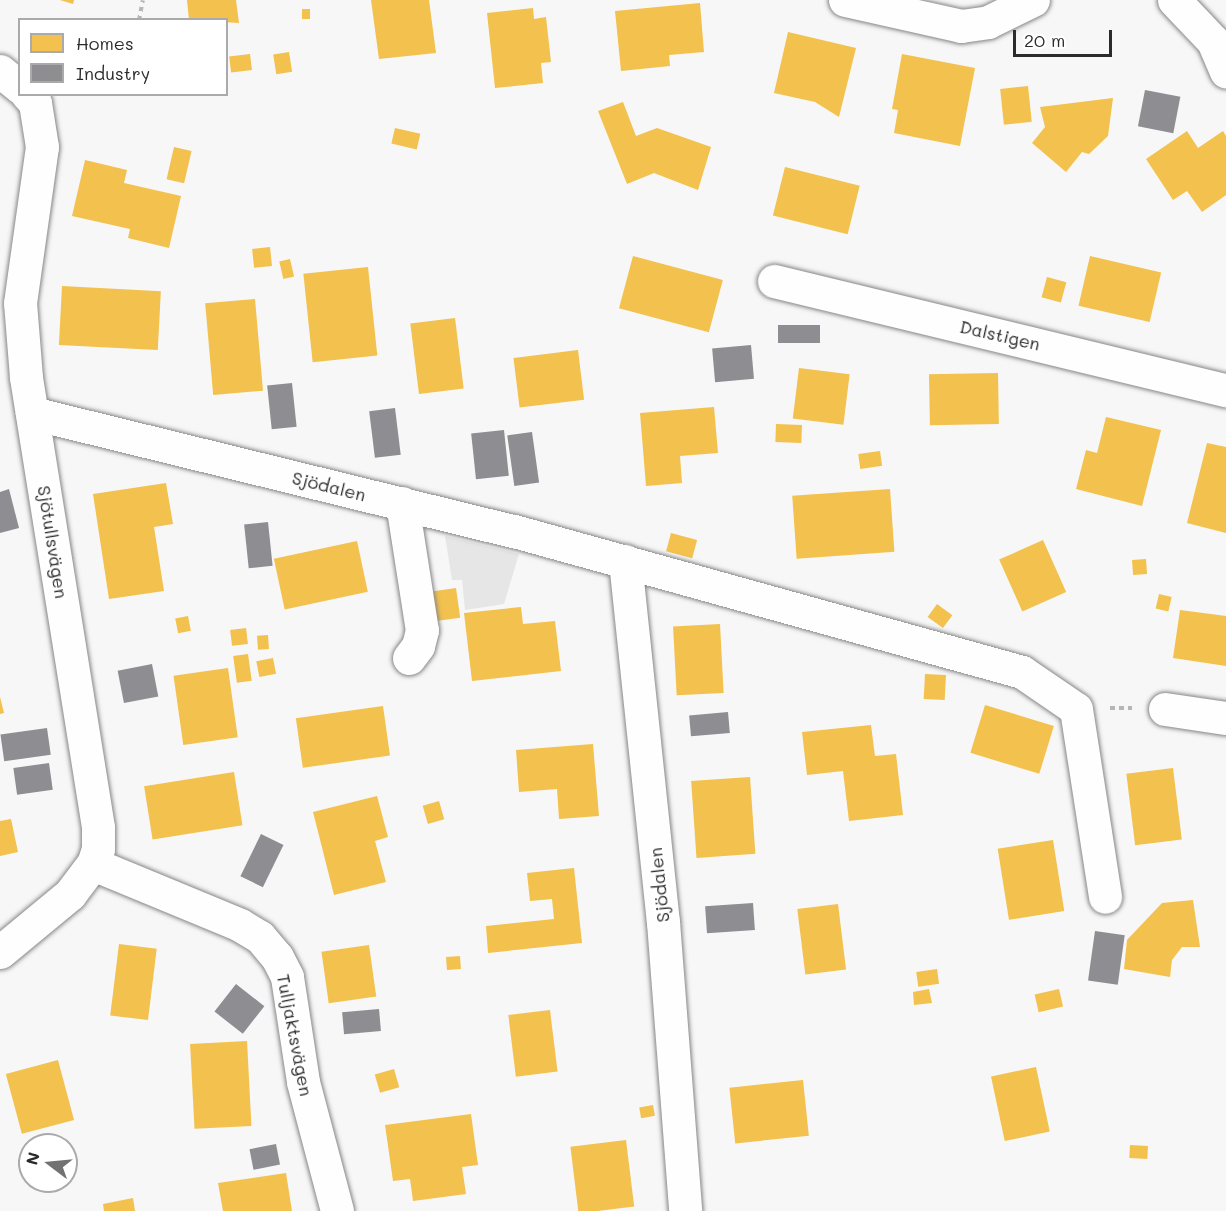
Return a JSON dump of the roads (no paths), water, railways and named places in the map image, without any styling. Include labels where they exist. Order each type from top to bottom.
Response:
[{"type":"street","points":[[845,0],[961,26],[988,22],[1034,0]]},
{"type":"street","points":[[1174,0],[1213,41],[1226,70]]},
{"type":"street","points":[[0,72],[18,86]]},
{"type":"street","name":"Sjötullsvägen","points":[[0,952],[70,894],[93,864],[98,827],[32,413],[20,303],[42,147],[34,103],[29,96]]},
{"type":"street","name":"Dalstigen","points":[[774,281],[1226,390]]},
{"type":"street","name":"Sjödalen","points":[[32,413],[402,503],[625,561],[977,657],[1040,681],[1076,709],[1105,897]]},
{"type":"street","points":[[402,503],[422,630],[409,658]]},
{"type":"street","name":"Sjödalen","points":[[625,561],[663,922],[685,1211]]},
{"type":"street","points":[[1165,709],[1226,718]]},
{"type":"street","name":"Tulljaktsvägen","points":[[93,864],[240,925],[260,937],[277,957],[287,976],[303,1082],[337,1211]]}]
